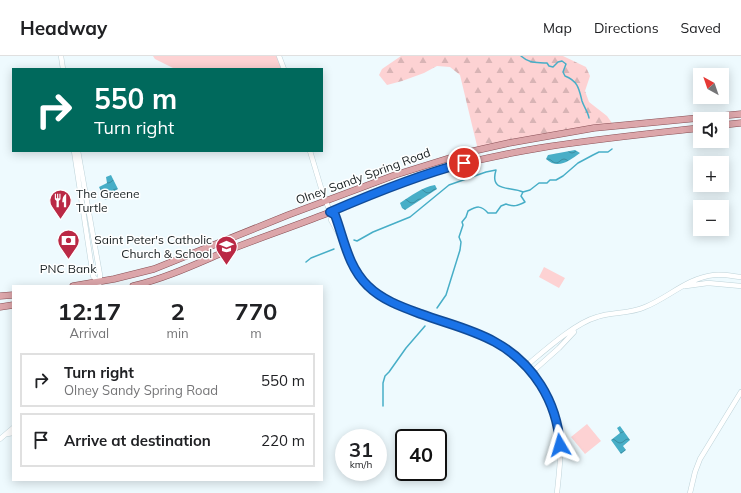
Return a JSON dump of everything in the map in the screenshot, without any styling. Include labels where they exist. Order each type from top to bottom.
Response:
[{"type":"main road","name":"Olney Sandy Spring Road","points":[[86,285],[99,284],[154,269],[326,201],[404,172],[463,154],[509,143],[594,128],[741,114]]},
{"type":"main road","points":[[729,125],[741,123]]},
{"type":"main road","name":"Olney Sandy Spring Road","points":[[136,285],[177,272],[411,179],[442,169],[482,159],[553,146],[693,129]]},
{"type":"main road","points":[[0,296],[12,295]]},
{"type":"main road","points":[[0,307],[12,305]]},
{"type":"street","points":[[61,56],[63,68]]},
{"type":"street","points":[[279,56],[284,68]]},
{"type":"street","points":[[74,152],[94,276],[99,284]]},
{"type":"street","points":[[78,152],[100,275],[99,284]]},
{"type":"street","points":[[310,152],[330,212],[335,215],[352,264],[361,278],[371,288],[382,297],[405,308],[494,342],[514,355],[532,372],[548,398],[554,412],[559,432],[560,458],[556,493]]},
{"type":"street","points":[[526,366],[556,341],[590,319],[641,309],[693,281],[715,275],[741,277]]},
{"type":"street","points":[[680,287],[708,283],[741,286]]},
{"type":"street","points":[[532,372],[559,348],[579,326]]},
{"type":"street","points":[[690,493],[700,459],[741,392]]},
{"type":"street","points":[[0,439],[12,429]]},
{"type":"street","points":[[7,434],[12,433]]},
{"type":"green space","points":[[153,56],[279,56],[284,68],[173,68],[155,59]]},
{"type":"green space","points":[[401,56],[563,56],[586,67],[590,76],[585,91],[589,102],[607,116],[614,126],[478,150],[460,75],[450,67],[437,66],[424,73],[387,85],[379,75],[382,69]]},
{"type":"green space","points":[[544,267],[565,278],[559,288],[539,277]]},
{"type":"green space","points":[[587,424],[601,441],[585,454],[571,437]]},
{"type":"water","points":[[575,150],[580,153],[563,163],[555,164],[546,159],[548,155]]},
{"type":"water","points":[[111,175],[118,189],[111,193],[111,197],[105,200],[99,187],[107,183],[106,177]]},
{"type":"water","points":[[435,185],[437,189],[405,210],[402,208],[400,203],[421,190]]},
{"type":"water","points":[[620,426],[630,440],[623,446],[626,450],[621,454],[611,440],[620,433],[617,428]]},
{"type":"waterway","points":[[521,56],[524,59],[547,63],[549,66],[553,67],[558,62],[562,61],[566,64],[563,72],[565,76],[573,80],[577,86],[589,118]]},
{"type":"waterway","points":[[437,308],[446,295],[460,250],[461,242],[459,237],[463,225],[462,222],[468,211],[479,207],[488,213],[496,213],[501,206],[506,204],[516,206],[525,202],[521,196],[523,192],[530,190],[539,183],[547,183],[550,180],[556,180],[578,163],[599,152],[608,152],[612,149]]},
{"type":"waterway","points":[[354,240],[357,241],[373,232],[410,217],[449,185],[486,172],[496,170],[495,177],[498,185],[523,192]]},
{"type":"waterway","points":[[306,262],[311,258],[334,249]]},
{"type":"waterway","points":[[383,406],[383,383],[385,376],[425,326]]},
{"type":"place","name":"The Greene Turtle","points":[[60,220]]},
{"type":"place","name":"PNC Bank","points":[[68,260]]},
{"type":"place","name":"Saint Peter's Catholic Church & School","points":[[227,266]]},
{"type":"route","points":[[464,163],[411,179],[330,212],[335,215],[352,264],[364,282],[374,292],[398,305],[494,342],[514,355],[526,366],[542,386],[548,398],[554,412],[559,432],[560,445]]}]
